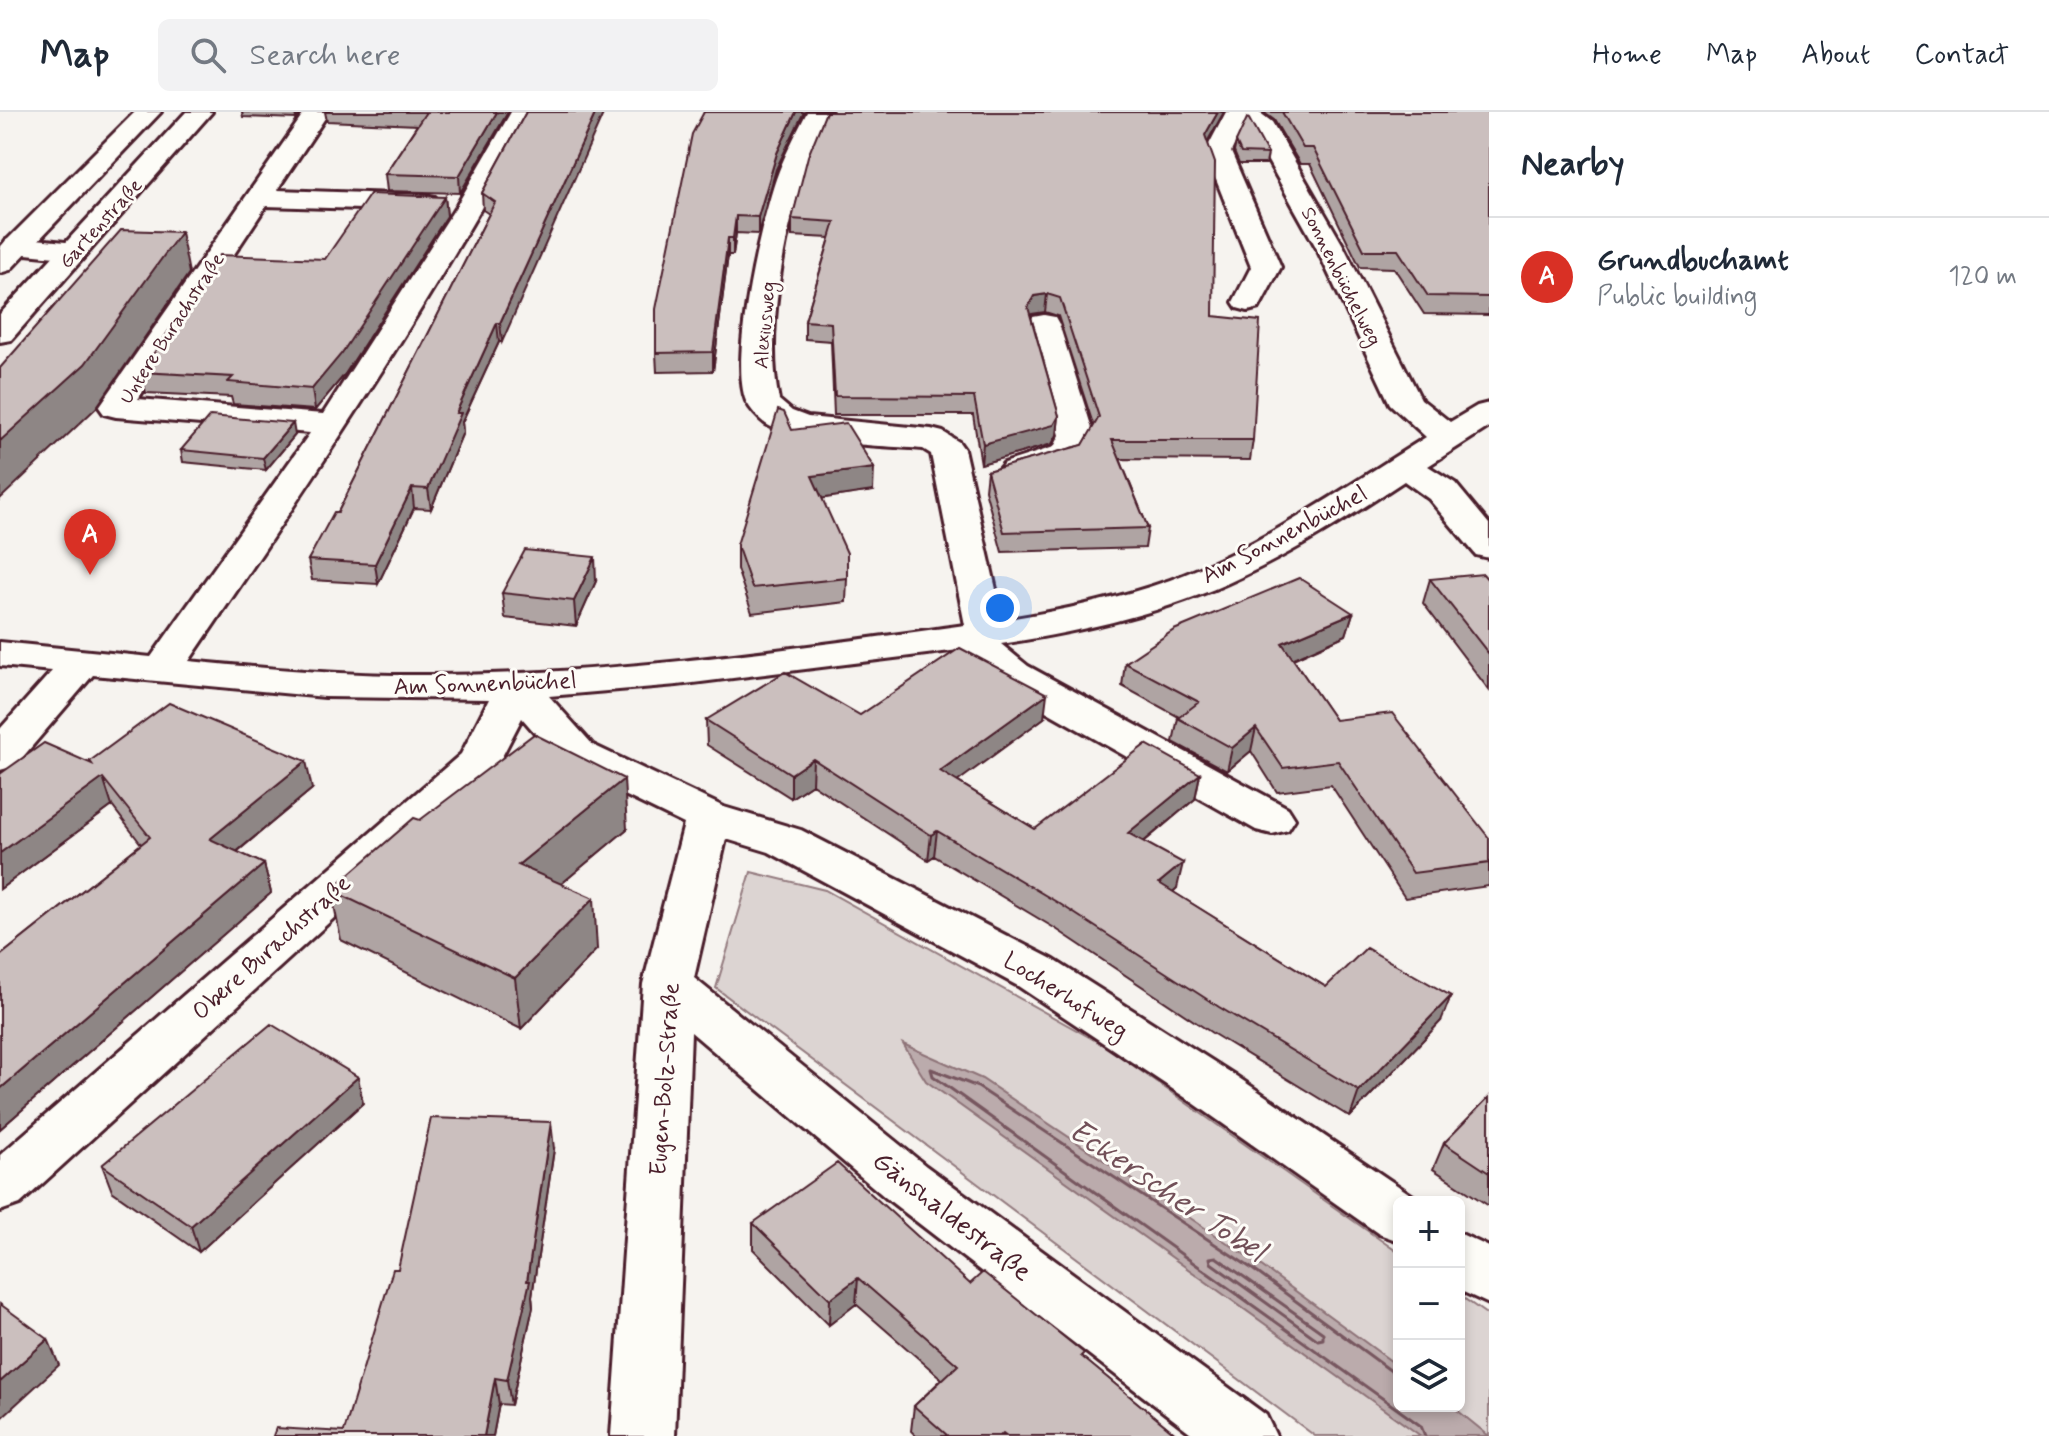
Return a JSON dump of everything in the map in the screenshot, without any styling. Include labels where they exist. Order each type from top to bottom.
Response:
[{"type":"street","name":"Gartenstraße","points":[[8,255],[149,112]]},
{"type":"street","name":"Gartenstraße","points":[[0,333],[200,112]]},
{"type":"street","name":"Untere Burachstraße","points":[[317,112],[116,407],[333,425]]},
{"type":"street","points":[[162,671],[333,425],[471,205],[523,112]]},
{"type":"street","name":"Alexiusweg","points":[[819,112],[790,178],[772,251],[763,311],[759,377],[763,403],[781,420],[805,426],[931,439],[947,449],[956,484],[978,636]]},
{"type":"street","name":"Sonnenbüchelweg","points":[[1248,302],[1266,267],[1218,152],[1239,112],[1259,122],[1330,247],[1407,404],[1448,437]]},
{"type":"street","points":[[257,198],[471,205]]},
{"type":"street","points":[[8,255],[75,250]]},
{"type":"street","points":[[956,484],[1068,454],[1077,435],[1044,324]]},
{"type":"street","points":[[109,440],[139,409]]},
{"type":"street","name":"Am Sonnenbüchel","points":[[0,654],[162,671],[371,687],[517,686],[796,659],[978,636],[1096,614],[1186,587],[1262,552],[1489,413]]},
{"type":"street","points":[[1405,466],[1442,491],[1489,547]]},
{"type":"street","points":[[978,636],[1013,675],[1272,819]]},
{"type":"street","points":[[0,756],[82,662]]},
{"type":"street","points":[[517,686],[578,755],[708,818]]},
{"type":"street","name":"Obere Burachstraße","points":[[0,1188],[479,762],[517,686]]},
{"type":"street","name":"Eugen-Bolz-Straße","points":[[643,1436],[668,984],[708,818]]},
{"type":"street","name":"Locherhofweg","points":[[708,818],[785,841],[1036,973],[1214,1089],[1393,1213]]},
{"type":"street","name":"Gänshaldestraße","points":[[668,984],[906,1182],[1244,1436]]},
{"type":"street","points":[[1465,1262],[1489,1279]]},
{"type":"shaded area","points":[[751,872],[825,890],[1107,1047],[1393,1249],[1393,1412],[1465,1412],[1465,1299],[1489,1316],[1489,1436],[1315,1436],[716,988]]},
{"type":"water","points":[[903,1044],[982,1079],[1256,1262],[1393,1363],[1393,1412],[1459,1412],[1489,1436],[1421,1436],[926,1081]]},
{"type":"building","points":[[426,112],[497,112],[459,176],[385,174]]},
{"type":"building","points":[[526,112],[596,112],[456,413],[461,413],[428,489],[412,488],[375,564],[308,560],[334,512],[338,512],[495,202],[482,193]]},
{"type":"building","points":[[704,112],[796,112],[777,153],[758,217],[736,216],[733,238],[728,238],[713,352],[656,353],[656,309],[692,134]]},
{"type":"building","points":[[826,112],[1218,112],[1205,135],[1215,163],[1213,316],[1260,321],[1253,440],[1112,440],[1148,528],[1004,532],[987,471],[1083,445],[1099,417],[1060,298],[1047,294],[1034,296],[1028,307],[1059,416],[1054,425],[983,444],[974,397],[835,396],[831,323],[805,321],[835,222],[792,219],[808,156]]},
{"type":"building","points":[[1282,112],[1489,112],[1489,297],[1428,296],[1398,250],[1364,250],[1313,148],[1303,148]]},
{"type":"building","points":[[1247,118],[1268,154],[1241,153],[1236,142]]},
{"type":"building","points":[[370,194],[445,197],[342,353],[312,389],[228,382],[233,377],[141,372],[220,255],[325,259]]},
{"type":"building","points":[[121,230],[181,232],[85,364],[0,441],[0,368]]},
{"type":"building","points":[[778,410],[784,412],[792,430],[846,423],[874,468],[812,476],[847,553],[847,578],[752,588],[737,545]]},
{"type":"building","points":[[210,416],[293,423],[263,458],[181,450]]},
{"type":"building","points":[[525,550],[595,557],[574,601],[502,593]]},
{"type":"building","points":[[1483,574],[1489,581],[1489,654],[1430,579]]},
{"type":"building","points":[[1299,578],[1353,613],[1282,643],[1335,720],[1392,713],[1489,838],[1489,863],[1413,873],[1338,761],[1283,768],[1256,728],[1232,748],[1178,718],[1199,702],[1125,663],[1174,630]]},
{"type":"building","points":[[960,648],[1047,694],[940,771],[1035,829],[1146,744],[1200,774],[1128,833],[1183,863],[1159,883],[1326,987],[1366,948],[1451,996],[1359,1091],[1219,1007],[1060,904],[937,831],[931,835],[813,759],[791,774],[706,720],[785,672],[860,715]]},
{"type":"building","points":[[169,703],[306,761],[210,839],[264,864],[0,1089],[0,956],[150,837],[103,778],[0,853],[0,774],[44,743],[92,764],[90,761]]},
{"type":"building","points":[[534,734],[624,779],[518,865],[594,898],[515,978],[331,890],[414,818],[420,820]]},
{"type":"building","points":[[271,1024],[358,1077],[191,1226],[102,1165]]},
{"type":"building","points":[[1489,1097],[1489,1173],[1444,1143]]},
{"type":"building","points":[[431,1118],[551,1122],[527,1281],[530,1281],[507,1380],[495,1378],[484,1436],[273,1436],[276,1428],[344,1432],[393,1269],[398,1269]]},
{"type":"building","points":[[837,1163],[970,1284],[983,1272],[1084,1353],[1081,1356],[1178,1436],[1007,1436],[1003,1433],[1000,1436],[948,1436],[914,1406],[958,1365],[858,1278],[830,1299],[753,1223]]},
{"type":"building","points":[[0,1304],[48,1339],[0,1382]]},
{"type":"place","name":"Grundbuchamt","points":[[90,575]]},
{"type":"water label","name":"Eckerscher Tobel","points":[[1168,1190]]}]
